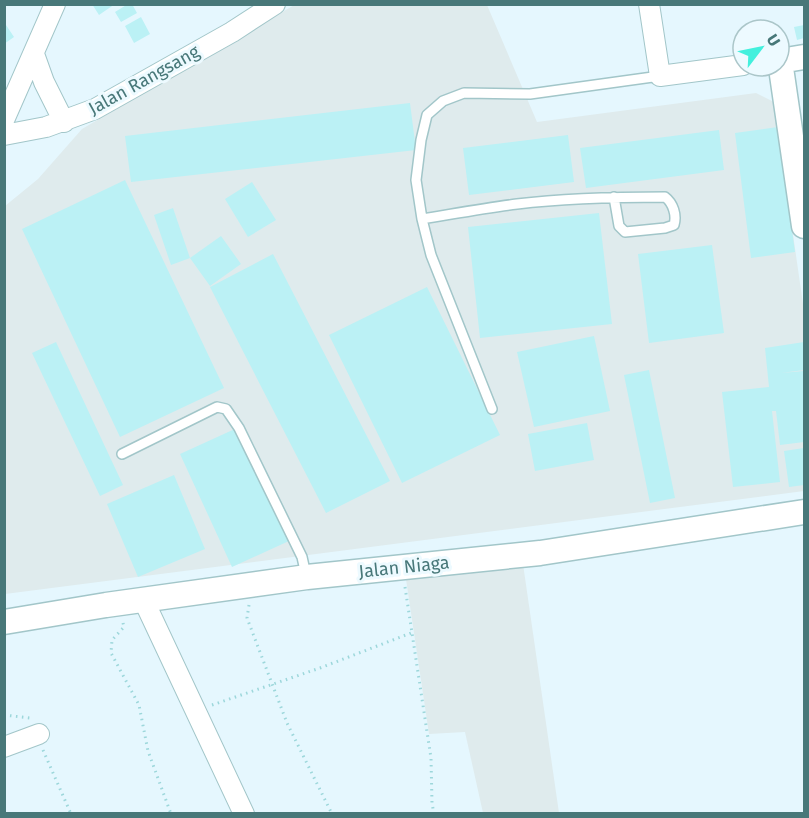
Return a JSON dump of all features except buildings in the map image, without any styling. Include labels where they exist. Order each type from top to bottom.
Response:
[{"type":"street","points":[[4,120],[56,4]]},
{"type":"street","name":"Jalan Rangsang","points":[[4,135],[64,122],[95,108],[232,32],[275,4]]},
{"type":"street","points":[[649,4],[660,76],[731,67]]},
{"type":"street","points":[[34,54],[44,82],[64,122]]},
{"type":"street","points":[[782,78],[804,226]]},
{"type":"street","name":"Jalan Niaga","points":[[4,622],[106,604],[144,601],[307,578],[540,553],[804,512]]},
{"type":"street","points":[[144,601],[244,813]]},
{"type":"street","points":[[4,747],[39,734]]},
{"type":"lane","points":[[492,409],[431,255],[422,219],[416,180],[421,140],[428,115],[443,101],[464,93],[530,94],[660,76]]},
{"type":"lane","points":[[422,219],[518,204],[614,197],[665,197],[673,208],[674,225],[625,232],[619,226],[614,197]]},
{"type":"lane","points":[[122,454],[217,407],[226,409],[239,428],[302,557],[307,578]]},
{"type":"path","points":[[402,567],[430,758],[434,813]]},
{"type":"path","points":[[255,586],[247,609],[247,618],[305,763],[332,813]]},
{"type":"path","points":[[106,604],[123,623],[124,627],[112,640],[111,653],[139,705],[148,751],[171,813]]},
{"type":"path","points":[[196,710],[272,685],[411,633]]},
{"type":"path","points":[[4,715],[35,718],[42,732],[38,738],[71,813]]},
{"type":"shaded area","points":[[296,4],[487,5],[537,122],[756,93],[774,102],[804,311],[804,491],[5,594],[5,206],[38,179],[82,129]]},
{"type":"shaded area","points":[[523,564],[559,813],[483,813],[465,732],[429,734],[406,579]]}]
